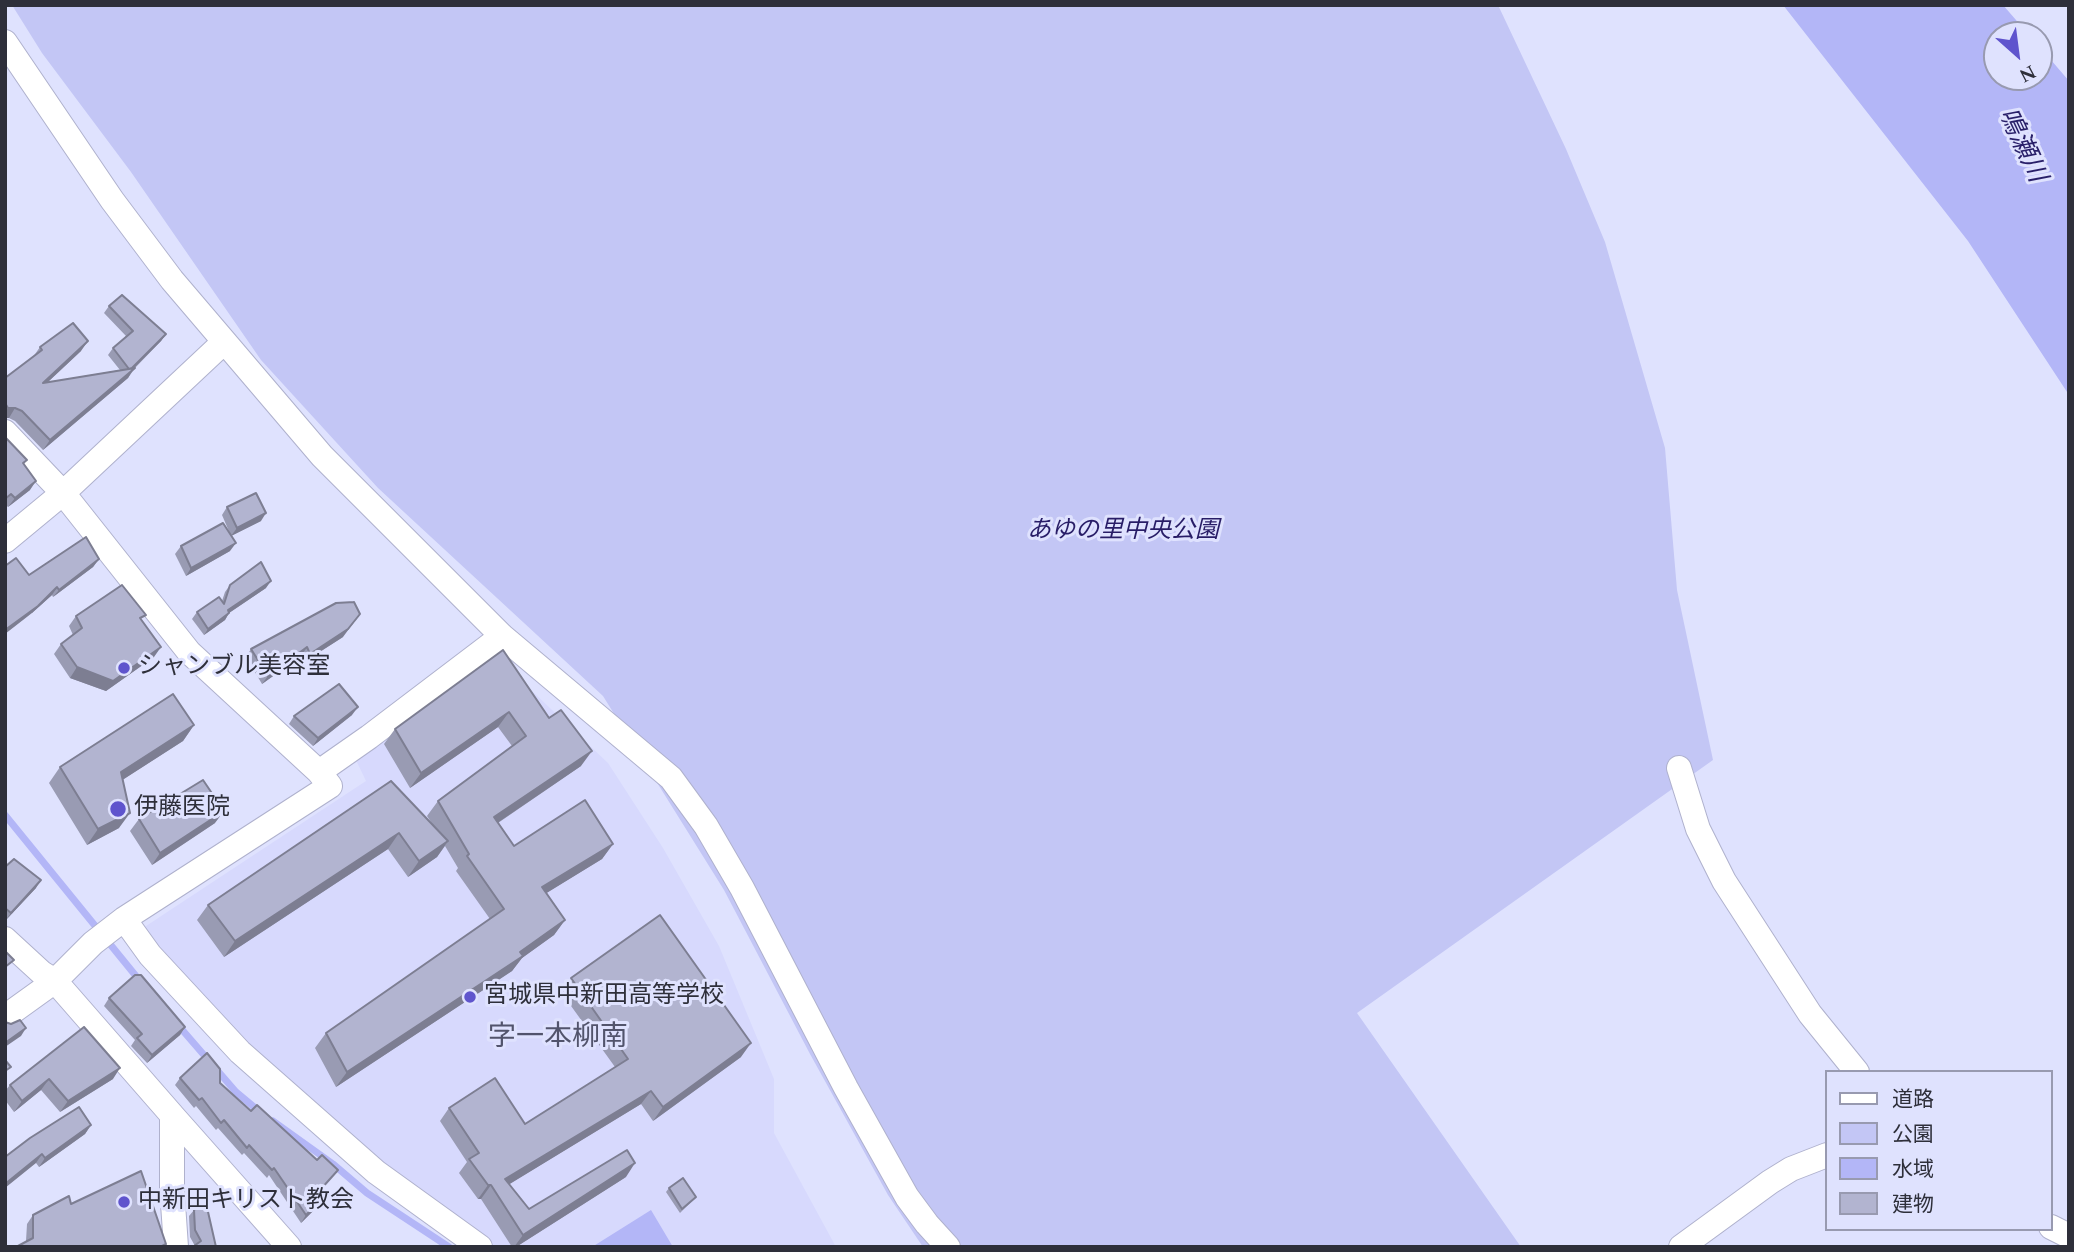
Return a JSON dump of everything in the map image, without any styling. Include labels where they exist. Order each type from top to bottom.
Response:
[{"type":"street","points":[[5,42],[112,200],[172,280],[322,456],[502,636],[671,778],[699,816],[741,888],[846,1088],[928,1235],[948,1247]]},
{"type":"street","points":[[5,541],[63,493],[224,342]]},
{"type":"street","points":[[5,432],[63,493],[189,652],[319,772],[330,786],[121,923],[93,943],[55,981],[5,1017]]},
{"type":"street","points":[[319,772],[502,636]]},
{"type":"street","points":[[1679,768],[1698,829],[1724,881],[1810,1014],[1855,1070]]},
{"type":"street","points":[[121,923],[240,1052],[376,1172],[480,1247]]},
{"type":"street","points":[[5,939],[42,973],[55,981],[289,1247]]},
{"type":"street","points":[[172,1115],[172,1189],[176,1247]]},
{"type":"street","points":[[1681,1247],[1770,1182],[1826,1155]]},
{"type":"street","points":[[2053,1228],[2069,1236]]},
{"type":"shaded area","name":"宮城県中新田高等学校","points":[[494,655],[608,763],[663,848],[719,946],[774,1079],[774,1133],[836,1247],[492,1247],[377,1162],[244,1044],[157,949],[143,928],[366,781],[354,756]]},
{"type":"green space","name":"あゆの里中央公園","points":[[12,5],[1498,5],[1566,149],[1605,242],[1665,448],[1677,590],[1713,760],[1357,1013],[1521,1247],[923,1247],[888,1195],[724,890],[603,696],[378,488],[261,360],[131,172],[42,53]]},
{"type":"water","name":"鳴瀬川","points":[[1783,5],[2003,5],[2017,21],[1983,21],[1983,91],[2053,91],[2053,62],[2069,81],[2069,395],[1968,241]]},
{"type":"water","points":[[651,1210],[673,1247],[592,1247]]},
{"type":"building","points":[[122,295],[166,334],[129,369],[113,348],[133,331],[109,306]]},
{"type":"building","points":[[73,323],[88,341],[43,383],[135,368],[50,440],[22,411],[8,408],[5,403],[5,378]]},
{"type":"building","points":[[5,437],[27,460],[23,463],[36,481],[15,498],[11,494],[5,499]]},
{"type":"building","points":[[256,493],[266,513],[237,528],[227,507]]},
{"type":"building","points":[[223,523],[236,543],[191,568],[181,546]]},
{"type":"building","points":[[86,537],[99,559],[59,590],[57,587],[38,606],[5,630],[5,566],[16,558],[29,575]]},
{"type":"building","points":[[261,562],[271,581],[228,610],[229,613],[208,629],[197,612],[219,597],[224,604],[230,585]]},
{"type":"building","points":[[122,585],[146,615],[140,618],[161,647],[113,681],[77,667],[61,644],[82,628],[76,616]]},
{"type":"building","points":[[354,602],[360,614],[348,629],[310,654],[307,647],[268,676],[251,649],[336,603]]},
{"type":"building","points":[[503,650],[549,718],[561,710],[592,751],[494,817],[514,846],[585,800],[613,844],[542,887],[565,920],[520,952],[523,956],[347,1072],[326,1033],[504,909],[467,856],[469,854],[438,801],[526,736],[509,712],[421,773],[395,729]]},
{"type":"building","points":[[339,684],[358,707],[318,738],[294,716]]},
{"type":"building","points":[[173,694],[194,725],[121,772],[130,813],[98,829],[60,767]]},
{"type":"building","points":[[203,780],[224,811],[160,853],[139,819]]},
{"type":"building","points":[[391,781],[448,841],[419,861],[399,833],[235,941],[208,905]]},
{"type":"building","points":[[14,859],[41,880],[11,913],[5,908],[5,867]]},
{"type":"building","points":[[660,915],[751,1043],[663,1107],[651,1091],[505,1179],[529,1209],[627,1150],[635,1163],[523,1235],[491,1185],[488,1185],[469,1159],[479,1153],[449,1108],[495,1078],[525,1124],[628,1059],[571,978]]},
{"type":"building","points":[[5,951],[14,960],[5,967]]},
{"type":"building","points":[[135,975],[141,975],[185,1027],[152,1055],[137,1038],[142,1034],[109,998]]},
{"type":"building","points":[[20,1020],[26,1028],[5,1043],[5,1022],[11,1024]]},
{"type":"building","points":[[84,1027],[120,1068],[68,1101],[49,1079],[22,1101],[10,1085]]},
{"type":"building","points":[[207,1053],[220,1069],[220,1083],[251,1111],[257,1105],[317,1160],[322,1155],[338,1170],[321,1189],[320,1201],[306,1215],[274,1168],[272,1170],[249,1145],[247,1148],[224,1120],[221,1123],[202,1098],[199,1100],[180,1078]]},
{"type":"building","points":[[5,1060],[11,1067],[5,1071]]},
{"type":"building","points":[[79,1107],[91,1125],[45,1158],[42,1154],[5,1184],[5,1157]]},
{"type":"building","points":[[141,1171],[166,1244],[160,1247],[16,1247],[33,1238],[33,1215],[69,1196],[71,1204]]},
{"type":"building","points":[[683,1178],[696,1197],[682,1209],[669,1188]]},
{"type":"building","points":[[206,1203],[216,1247],[195,1247],[201,1241],[195,1230],[194,1210]]},
{"type":"waterway","points":[[5,815],[140,981]]},
{"type":"waterway","points":[[178,1025],[236,1092],[260,1112]]},
{"type":"waterway","points":[[273,1121],[333,1164],[367,1193],[449,1247]]},
{"type":"place","name":"シャンブル美容室","points":[[124,668]]},
{"type":"place","name":"伊藤医院","points":[[118,809]]},
{"type":"place","name":"宮城県中新田高等学校","points":[[470,997]]},
{"type":"place","name":"中新田キリスト教会","points":[[124,1202]]},
{"type":"district","name":"字一本柳南","points":[[558,1040]]}]
